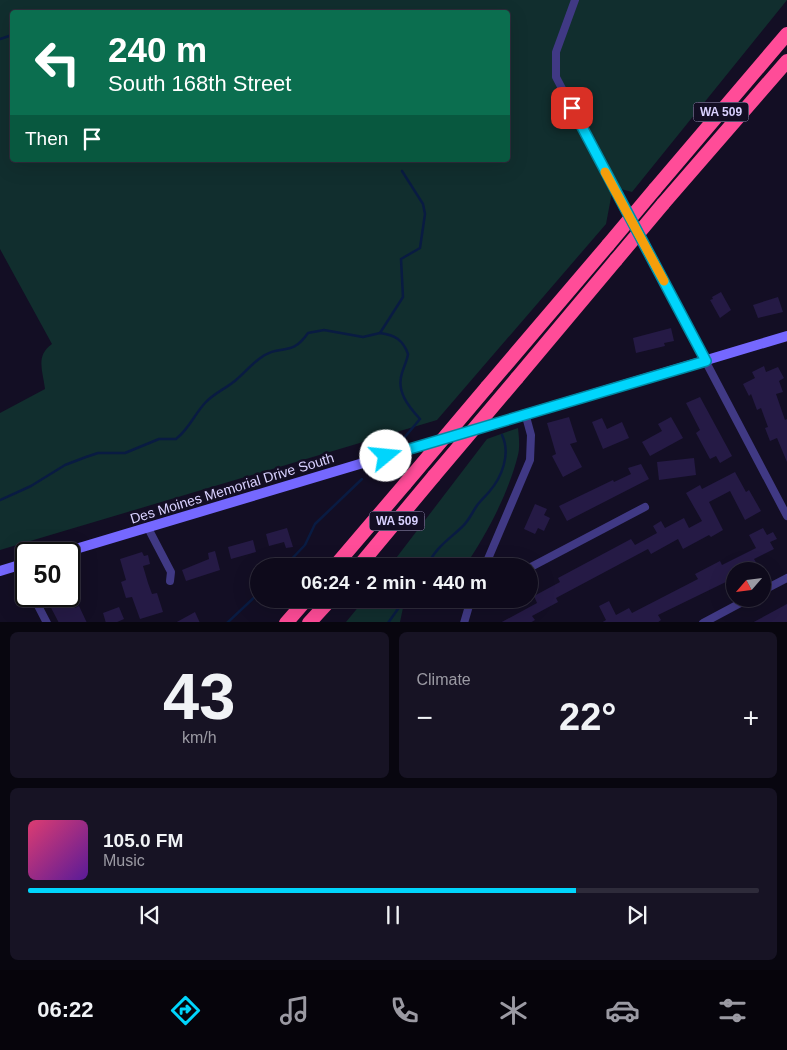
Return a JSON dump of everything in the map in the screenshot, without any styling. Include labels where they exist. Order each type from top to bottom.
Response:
[{"type":"highway","name":"WA 509","points":[[342,558],[787,34]]},
{"type":"highway","name":"WA 509","points":[[366,558],[616,260],[787,61]]},
{"type":"highway","points":[[286,622],[299,608]]},
{"type":"highway","points":[[309,622],[322,608]]},
{"type":"highway","points":[[320,622],[331,608]]},
{"type":"main road","name":"Des Moines Memorial Drive South","points":[[80,548],[787,336]]},
{"type":"main road","points":[[0,571],[15,567]]},
{"type":"street","points":[[575,0],[556,52],[556,77],[784,504],[787,516]]},
{"type":"street","points":[[488,558],[530,460],[531,434],[525,413]]},
{"type":"street","points":[[538,563],[645,507]]},
{"type":"street","points":[[148,528],[171,572],[170,581]]},
{"type":"street","points":[[771,586],[787,578]]},
{"type":"street","points":[[39,607],[47,622]]},
{"type":"street","points":[[464,622],[468,608]]},
{"type":"street","points":[[703,622],[730,608]]},
{"type":"green space","points":[[0,0],[787,0],[632,192],[613,187],[606,224],[437,420],[27,542],[15,542],[15,546],[0,550],[0,413],[45,389],[41,364],[43,354],[52,344],[0,249]]},
{"type":"green space","points":[[518,428],[519,452],[503,498],[489,527],[470,558],[396,558],[487,439]]},
{"type":"green space","points":[[358,608],[403,608],[400,622],[346,622]]},
{"type":"building","points":[[721,292],[731,310],[720,318],[710,300]]},
{"type":"building","points":[[778,297],[783,312],[758,318],[753,305]]},
{"type":"building","points":[[671,328],[674,341],[664,343],[665,346],[636,353],[633,338]]},
{"type":"building","points":[[764,366],[766,372],[778,367],[784,378],[779,381],[783,392],[776,394],[785,420],[787,419],[787,462],[777,438],[770,441],[765,428],[768,427],[761,408],[757,410],[751,394],[749,396],[743,384],[755,378],[752,372]]},
{"type":"building","points":[[700,397],[732,456],[720,463],[716,456],[710,459],[696,433],[700,430],[686,403]]},
{"type":"building","points":[[569,417],[577,442],[570,444],[582,467],[563,477],[552,456],[556,454],[547,423]]},
{"type":"building","points":[[671,417],[683,438],[650,456],[642,442],[662,431],[658,424]]},
{"type":"building","points":[[602,418],[607,429],[622,422],[629,438],[603,449],[592,422]]},
{"type":"building","points":[[694,458],[696,475],[659,480],[657,462]]},
{"type":"building","points":[[641,464],[649,479],[567,521],[559,506],[613,480],[614,482],[631,474],[628,468]]},
{"type":"building","points":[[735,472],[746,492],[749,490],[761,511],[745,520],[730,491],[709,502],[723,530],[711,537],[709,535],[683,549],[678,539],[651,554],[648,549],[556,598],[558,602],[532,616],[535,620],[532,622],[502,622],[528,608],[538,608],[538,594],[560,582],[558,578],[631,539],[635,545],[657,533],[653,526],[661,521],[665,528],[684,518],[689,528],[702,521],[686,493],[700,485],[702,489]]},
{"type":"building","points":[[535,504],[547,509],[544,515],[550,518],[544,531],[538,528],[535,534],[524,529]]},
{"type":"building","points":[[287,528],[293,547],[286,548],[284,542],[269,546],[266,534]]},
{"type":"building","points":[[763,528],[767,535],[773,532],[777,539],[770,542],[774,549],[754,559],[756,562],[728,562],[756,548],[749,535]]},
{"type":"building","points":[[253,540],[256,552],[231,559],[228,547]]},
{"type":"building","points":[[215,551],[220,570],[186,581],[182,570],[209,559],[208,553]]},
{"type":"building","points":[[142,552],[144,556],[148,555],[150,564],[143,566],[152,594],[157,593],[163,612],[140,619],[132,597],[126,598],[121,582],[126,580],[120,559]]},
{"type":"building","points":[[720,561],[722,565],[726,563],[726,582],[658,615],[661,620],[658,622],[603,622],[606,620],[599,606],[609,601],[616,615],[629,608],[632,613],[698,579],[695,574]]},
{"type":"building","points":[[787,604],[787,622],[754,622]]},
{"type":"building","points":[[51,607],[79,607],[87,622],[58,622]]},
{"type":"building","points":[[119,607],[124,619],[117,622],[106,622],[103,613]]},
{"type":"building","points":[[195,612],[200,622],[177,622]]},
{"type":"waterway","points":[[0,39],[10,36]]},
{"type":"waterway","points":[[402,171],[423,204],[425,214],[420,248],[401,259],[403,297],[380,333],[398,339],[404,345],[408,354],[402,373],[402,392],[407,403],[420,419],[404,438]]},
{"type":"waterway","points":[[0,500],[31,486],[65,465],[86,457],[98,453],[125,453],[159,439],[176,439],[212,396],[232,383],[259,359],[273,351],[296,346],[308,333],[324,330],[363,337],[380,333]]},
{"type":"waterway","points":[[431,558],[443,544],[465,524],[494,486],[504,465],[506,450],[502,435]]},
{"type":"waterway","points":[[293,558],[305,545],[315,524],[362,479]]},
{"type":"waterway","points":[[228,622],[250,601]]},
{"type":"waterway","points":[[389,622],[399,608]]},
{"type":"slow traffic","points":[[605,172],[664,281]]},
{"type":"route","points":[[386,456],[525,413],[706,361],[572,108]]}]
